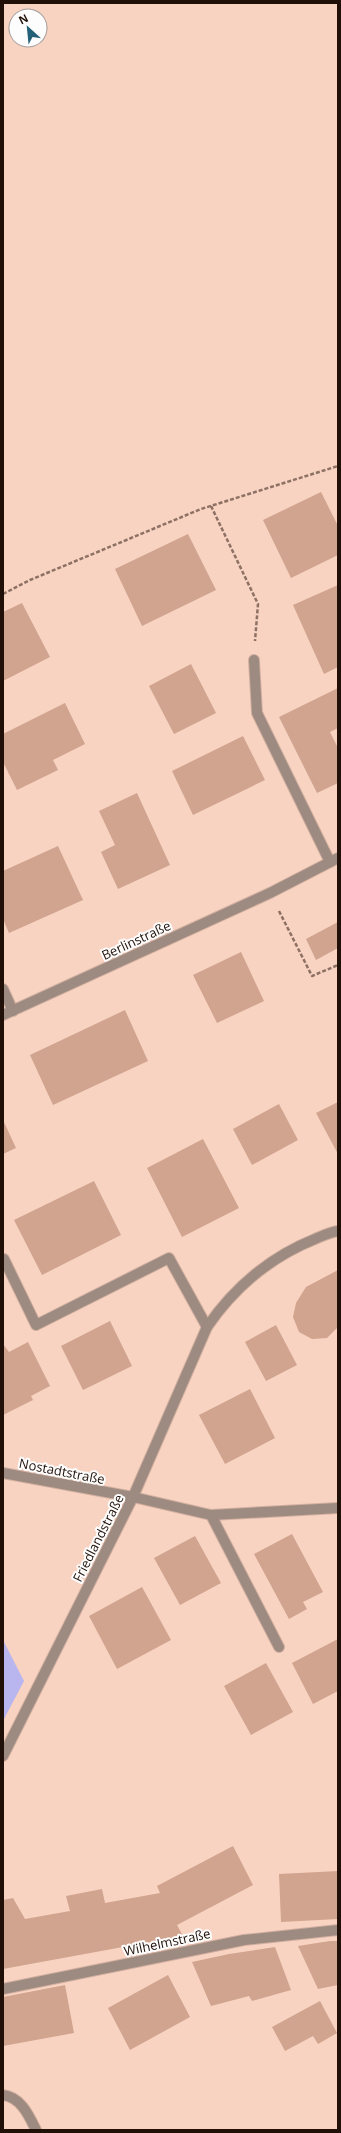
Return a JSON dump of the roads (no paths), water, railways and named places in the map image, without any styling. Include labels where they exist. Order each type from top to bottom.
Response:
[{"type":"street","name":"Berlinstraße","points":[[3,1015],[270,893],[334,860],[257,713],[254,660]]},
{"type":"street","points":[[3,989],[13,1011]]},
{"type":"street","name":"Friedlandstraße","points":[[3,1756],[133,1497],[207,1327],[223,1303],[242,1284],[270,1262],[300,1245],[338,1231]]},
{"type":"street","points":[[4,1260],[36,1325],[169,1258],[207,1327]]},
{"type":"street","name":"Nostadtstraße","points":[[3,1473],[133,1497],[210,1515],[338,1508]]},
{"type":"street","points":[[210,1515],[279,1647]]},
{"type":"street","name":"Wilhelmstraße","points":[[3,1989],[244,1940],[338,1930]]},
{"type":"street","points":[[3,2095],[19,2102],[28,2114],[36,2130]]}]
